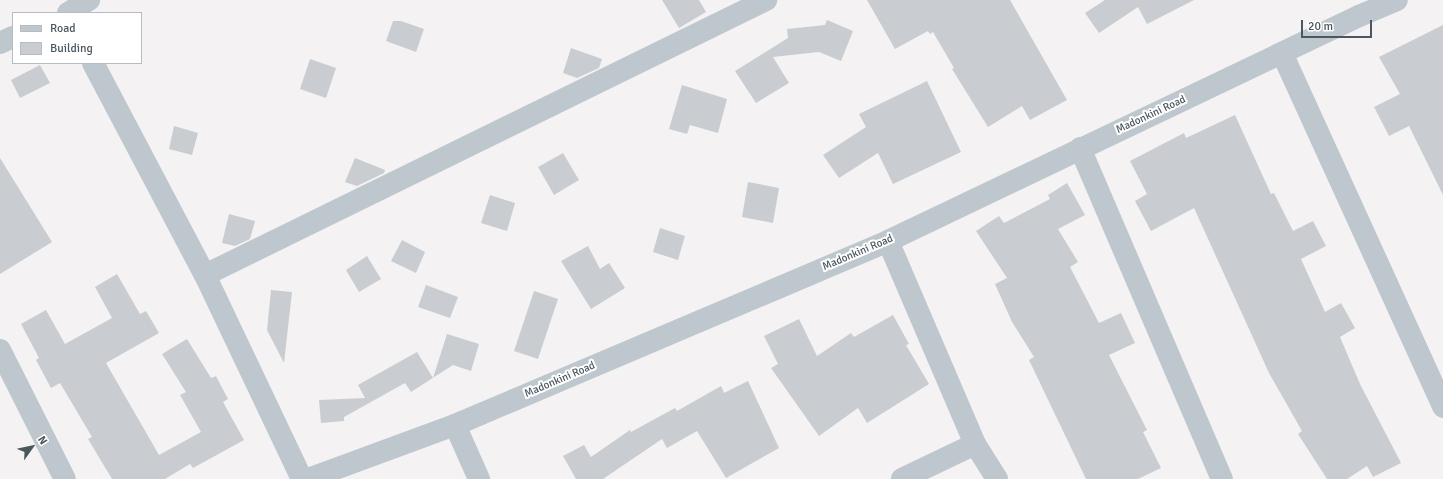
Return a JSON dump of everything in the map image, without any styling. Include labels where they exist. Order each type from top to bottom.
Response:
[{"type":"street","points":[[70,12],[89,0]]},
{"type":"street","points":[[205,276],[766,0]]},
{"type":"street","name":"Madonkini Road","points":[[308,479],[455,425],[888,241],[1080,148],[1282,53],[1356,8],[1397,0]]},
{"type":"street","points":[[0,43],[12,37]]},
{"type":"street","points":[[1282,53],[1443,407]]},
{"type":"street","points":[[95,64],[205,276],[302,479]]},
{"type":"street","points":[[1080,148],[1222,479]]},
{"type":"street","points":[[888,241],[975,444],[996,479]]},
{"type":"street","points":[[0,350],[65,479]]},
{"type":"street","points":[[455,425],[479,479]]},
{"type":"street","points":[[902,479],[975,444]]},
{"type":"building","points":[[662,0],[699,0],[706,12],[679,28]]},
{"type":"building","points":[[867,0],[1010,0],[1067,100],[1030,120],[1022,106],[988,127],[952,69],[954,68],[933,32],[930,34],[928,31],[895,49]]},
{"type":"building","points":[[1105,0],[1194,0],[1147,24],[1138,7],[1099,33],[1085,13]]},
{"type":"building","points":[[827,20],[853,31],[841,61],[819,52],[773,57],[789,83],[756,103],[735,71],[788,38],[787,29],[825,25]]},
{"type":"building","points":[[393,21],[401,21],[424,29],[416,52],[386,41]]},
{"type":"building","points":[[1443,25],[1443,195],[1409,126],[1389,136],[1374,107],[1400,94],[1379,57]]},
{"type":"building","points":[[571,48],[602,59],[599,68],[577,78],[563,73]]},
{"type":"building","points":[[310,59],[336,68],[326,98],[300,89]]},
{"type":"building","points":[[40,65],[50,83],[20,98],[11,80]]},
{"type":"building","points":[[927,81],[961,152],[893,184],[878,153],[839,178],[823,155],[866,127],[859,114]]},
{"type":"building","points":[[682,85],[727,99],[718,133],[690,125],[687,134],[669,129]]},
{"type":"building","points":[[1235,115],[1271,194],[1274,193],[1293,231],[1313,221],[1326,246],[1301,259],[1325,312],[1341,303],[1355,328],[1340,337],[1360,384],[1401,463],[1373,477],[1367,466],[1347,479],[1327,479],[1298,434],[1302,431],[1269,373],[1194,208],[1151,231],[1135,201],[1147,194],[1130,161],[1184,133],[1186,138]]},
{"type":"building","points":[[174,126],[198,133],[192,155],[169,149]]},
{"type":"building","points":[[563,153],[579,180],[554,195],[538,167]]},
{"type":"building","points":[[0,158],[52,242],[0,274]]},
{"type":"building","points":[[355,158],[385,170],[384,173],[357,186],[345,182]]},
{"type":"building","points":[[748,182],[779,188],[773,223],[742,217]]},
{"type":"building","points":[[1067,183],[1085,215],[1058,229],[1078,262],[1070,267],[1099,323],[1121,313],[1135,343],[1109,355],[1147,430],[1143,432],[1161,468],[1138,479],[1086,479],[1029,360],[1034,357],[1012,322],[995,284],[1007,278],[976,231],[999,216],[1004,223],[1050,199],[1048,195]]},
{"type":"building","points":[[490,195],[515,203],[507,231],[481,223]]},
{"type":"building","points":[[229,214],[255,221],[250,239],[235,246],[222,243]]},
{"type":"building","points":[[660,228],[685,236],[678,260],[653,252]]},
{"type":"building","points":[[402,240],[425,252],[416,273],[391,261]]},
{"type":"building","points":[[588,246],[600,269],[609,263],[625,288],[591,309],[561,261]]},
{"type":"building","points":[[367,256],[381,279],[359,292],[346,270]]},
{"type":"building","points":[[117,274],[140,314],[146,311],[159,333],[106,363],[159,455],[201,432],[180,395],[186,392],[162,354],[187,339],[211,378],[216,376],[228,399],[223,402],[244,440],[193,468],[190,464],[165,479],[112,479],[88,439],[92,437],[60,383],[51,388],[36,360],[39,358],[21,324],[46,310],[65,344],[112,318],[95,287]]},
{"type":"building","points":[[426,285],[458,297],[450,318],[418,307]]},
{"type":"building","points":[[271,290],[292,292],[284,363],[267,330]]},
{"type":"building","points":[[534,291],[558,299],[538,359],[514,351]]},
{"type":"building","points":[[893,315],[909,344],[906,345],[929,384],[867,423],[858,408],[819,436],[771,368],[778,364],[764,336],[799,319],[817,356],[851,333],[854,337]]},
{"type":"building","points":[[447,334],[479,344],[471,371],[453,365],[433,378]]},
{"type":"building","points":[[417,352],[433,378],[411,392],[405,383],[344,417],[344,421],[321,423],[319,400],[365,398],[358,385]]},
{"type":"building","points":[[748,381],[779,448],[726,478],[697,431],[667,448],[662,439],[603,479],[576,479],[563,456],[584,445],[591,457],[630,430],[631,432],[675,408],[677,411],[721,386],[724,393]]}]
